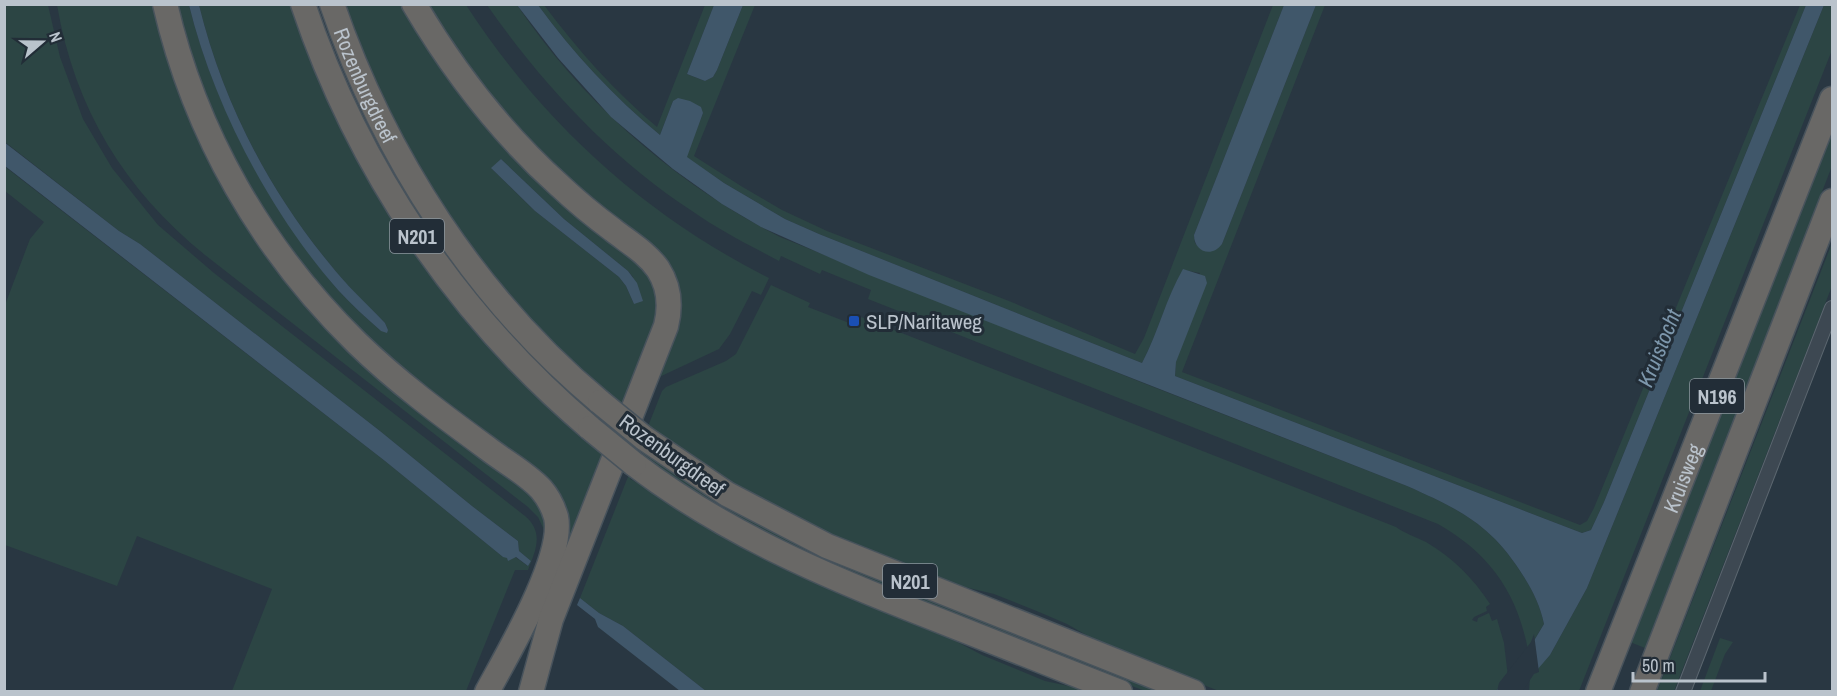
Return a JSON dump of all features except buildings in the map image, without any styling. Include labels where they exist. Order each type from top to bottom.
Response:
[{"type":"highway","points":[[165,4],[191,91],[217,151],[247,206],[294,273],[331,317],[378,363],[439,413],[534,483],[548,498],[556,517],[556,539],[522,628],[487,692]]},
{"type":"highway","name":"Rozenburgdreef","points":[[303,4],[329,73],[359,139],[390,194],[424,247],[461,297],[503,345],[549,392],[590,428],[663,485],[717,519],[797,562],[1120,692]]},
{"type":"highway","name":"Rozenburgdreef","points":[[332,4],[352,59],[384,127],[442,226],[520,325],[600,402],[644,438],[727,494],[826,546],[1192,692]]},
{"type":"highway","points":[[414,4],[455,68],[498,123],[559,185],[641,251],[657,268],[666,287],[669,301],[669,314],[664,331],[550,619],[531,692]]},
{"type":"highway","name":"Kruisweg","points":[[1598,692],[1833,99]]},
{"type":"highway","name":"Kruisweg","points":[[1641,692],[1833,201]]},
{"type":"street","points":[[1683,692],[1833,308]]},
{"type":"green space","points":[[5,5],[48,5],[60,57],[83,119],[112,168],[158,225],[214,273],[531,522],[535,528],[537,542],[531,563],[528,570],[515,570],[466,691],[232,691],[272,589],[137,536],[117,586],[5,545],[5,305],[30,239],[44,222],[5,191],[4,166],[385,461],[503,557],[515,557],[528,566],[531,561],[519,551],[518,541],[380,431],[5,142]]},
{"type":"green space","points":[[57,5],[160,5],[273,254],[520,480],[547,516],[545,532],[538,517],[528,507],[205,255],[150,203],[107,144],[90,112],[76,79]]},
{"type":"green space","points":[[171,5],[189,5],[205,59],[226,110],[264,184],[293,229],[338,290],[381,331],[388,330],[385,323],[342,279],[307,234],[267,173],[249,141],[220,74],[199,5],[294,5],[346,133],[586,442],[606,390],[578,369],[500,286],[445,213],[381,101],[342,5],[408,5],[601,227],[654,280],[661,312],[560,582],[564,533],[473,431],[327,304],[226,156]],"holes":[[[501,159],[564,219],[633,277],[634,304],[619,277],[535,211],[492,169]]]},
{"type":"green space","points":[[420,5],[466,5],[528,89],[600,162],[638,195],[680,225],[723,253],[769,278],[761,295],[752,291],[730,334],[719,349],[655,379],[676,297],[536,156]]},
{"type":"green space","points":[[487,5],[517,5],[571,75],[634,138],[704,192],[780,237],[1407,486],[1444,503],[1474,521],[1500,544],[1524,577],[1541,612],[1544,624],[1528,650],[1516,610],[1498,576],[1472,548],[1438,524],[868,299],[871,290],[822,270],[820,274],[781,256],[779,261],[723,231],[662,190],[606,143],[555,91]]},
{"type":"green space","points":[[538,5],[544,5],[597,69],[657,127],[705,5],[714,5],[687,74],[705,81],[713,77],[717,70],[743,5],[755,5],[694,156],[782,210],[827,231],[1009,301],[1135,354],[1144,338],[1273,5],[1284,5],[1194,235],[1195,243],[1202,250],[1222,244],[1316,5],[1325,5],[1182,372],[1580,525],[1587,521],[1594,508],[1800,5],[1806,5],[1604,502],[1591,530],[1582,533],[1175,376],[1176,362],[1200,273],[1183,270],[1142,363],[785,219],[724,183],[686,157],[703,113],[673,101],[660,135],[595,74]]},
{"type":"green space","points":[[1824,5],[1832,5],[1832,50],[1579,691],[1529,692],[1530,676],[1550,655],[1587,588]]},
{"type":"green space","points":[[1832,126],[1832,166],[1645,648],[1630,642]]},
{"type":"green space","points":[[1832,243],[1832,286],[1674,691],[1657,691]]},
{"type":"green space","points":[[771,285],[810,303],[808,307],[857,326],[861,317],[1396,527],[1426,542],[1462,569],[1490,604],[1486,607],[1487,611],[1472,620],[1477,622],[1478,618],[1489,613],[1492,621],[1497,619],[1504,643],[1508,677],[1496,691],[1219,691],[1109,648],[1067,624],[994,594],[948,583],[853,547],[744,493],[650,428],[630,479],[982,655],[1045,681],[1092,691],[706,691],[623,626],[599,613],[580,598],[662,391],[736,354]]},
{"type":"green space","points":[[644,453],[1167,691],[1145,691],[950,616],[822,561],[700,494],[643,455]]},
{"type":"green space","points":[[1720,638],[1733,642],[1725,654],[1711,691],[1700,691]]},
{"type":"water","points":[[189,5],[199,5],[220,74],[249,141],[267,173],[307,234],[342,279],[385,323],[387,333],[375,326],[338,290],[289,227],[267,192],[247,156],[213,80]]},
{"type":"water","points":[[517,5],[538,5],[595,74],[660,135],[673,101],[678,98],[701,107],[703,113],[687,157],[724,183],[785,219],[1142,363],[1183,269],[1205,276],[1207,283],[1176,362],[1175,376],[1582,533],[1591,530],[1604,502],[1806,5],[1824,5],[1587,588],[1550,655],[1518,692],[1496,691],[1535,639],[1544,624],[1543,618],[1530,588],[1512,559],[1500,544],[1474,521],[1444,503],[1407,486],[869,275],[761,227],[722,204],[673,169],[611,117],[558,58]]},
{"type":"water","points":[[714,5],[743,5],[717,70],[713,77],[705,81],[687,74]]},
{"type":"water","points":[[1284,5],[1316,5],[1222,244],[1213,251],[1204,251],[1197,246],[1194,235]]},
{"type":"water","points":[[4,142],[119,231],[140,244],[518,541],[519,551],[531,561],[528,566],[516,557],[508,561],[385,461],[5,166]]},
{"type":"water","points":[[501,159],[564,219],[628,271],[637,283],[643,301],[634,304],[619,277],[535,211],[491,168]]},
{"type":"water","points":[[580,598],[599,613],[623,626],[706,691],[680,691],[598,627],[595,619],[577,605]]},
{"type":"pier","points":[[1534,634],[1539,672],[1534,674],[1522,692],[1497,691],[1499,683],[1531,642]]},
{"type":"place","name":"SLP/Naritaweg","points":[[854,321]]},
{"type":"water label","name":"Kruistocht","points":[[1659,348]]}]
